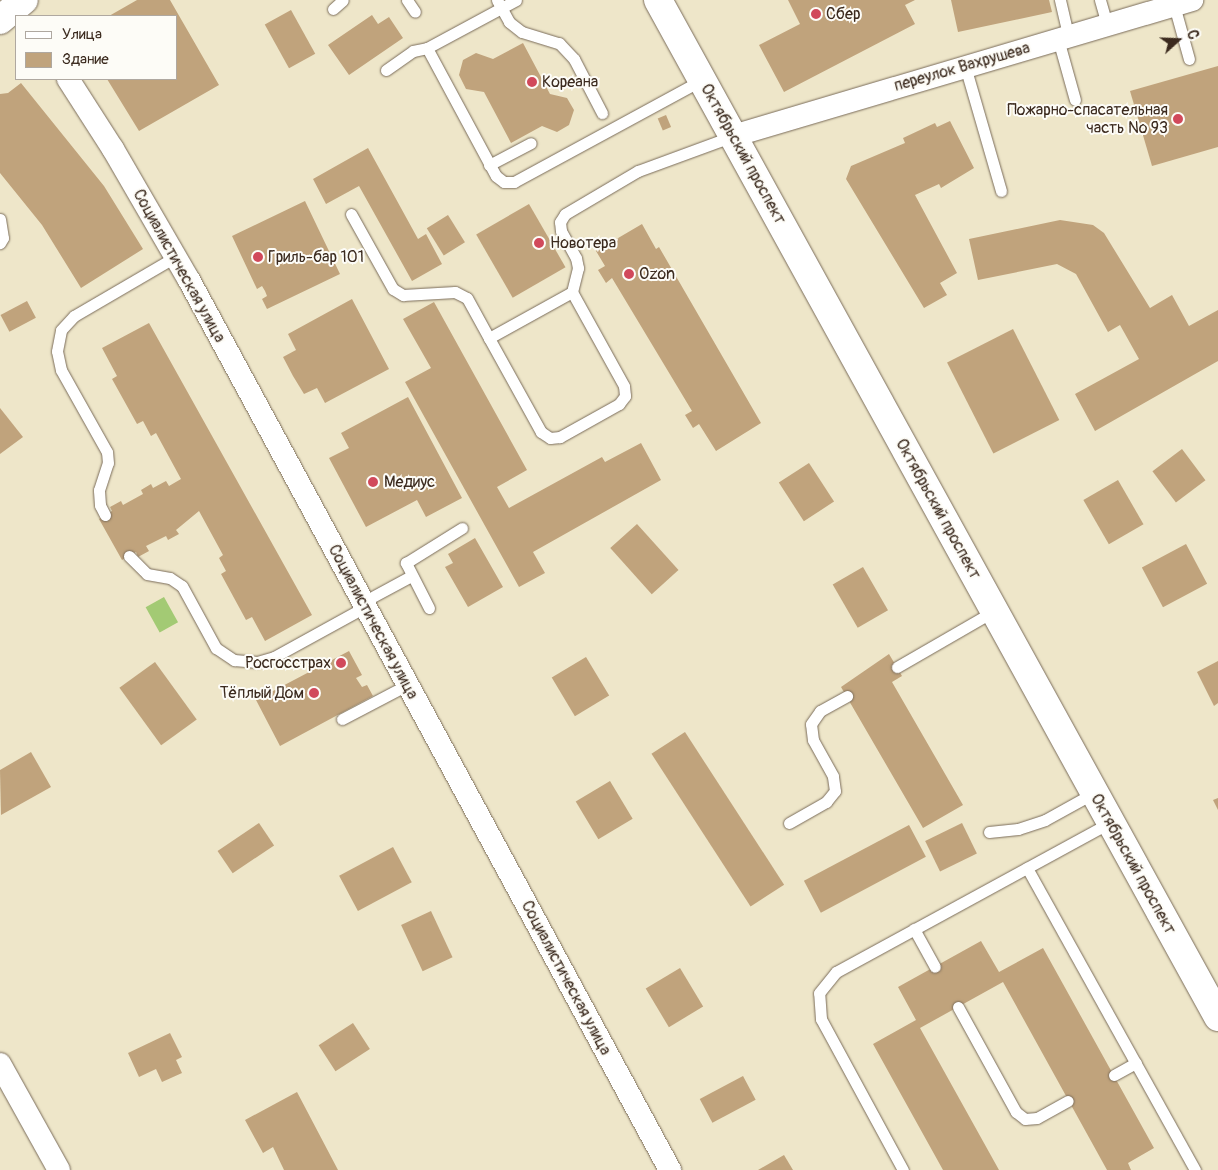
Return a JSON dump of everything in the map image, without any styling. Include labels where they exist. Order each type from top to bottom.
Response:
[{"type":"street","points":[[0,20],[26,0],[32,15]]},
{"type":"street","name":"Октябрьский проспект","points":[[660,0],[702,80],[1218,1017]]},
{"type":"street","name":"переулок Вахрушева","points":[[733,136],[1183,3]]},
{"type":"street","name":"Социалистическая улица","points":[[69,80],[176,257],[670,1170]]},
{"type":"street","points":[[0,1064],[58,1170]]},
{"type":"lane","points":[[332,9],[343,0]]},
{"type":"lane","points":[[407,0],[415,12]]},
{"type":"lane","points":[[386,70],[413,51],[426,48],[499,4],[516,0]]},
{"type":"lane","points":[[1060,0],[1063,38],[1075,100]]},
{"type":"lane","points":[[1100,0],[1107,25]]},
{"type":"lane","points":[[1183,3],[1190,59]]},
{"type":"lane","points":[[499,4],[509,22],[522,32],[559,43],[574,59],[602,113]]},
{"type":"lane","points":[[426,48],[489,165],[504,182],[514,182],[702,80]]},
{"type":"lane","points":[[965,66],[1001,191]]},
{"type":"lane","points":[[351,214],[393,289],[403,295],[455,292],[467,298],[541,432],[550,438],[560,437],[619,404],[625,396],[624,386],[572,292],[578,268],[576,258],[561,231],[560,222],[565,214],[638,171],[733,136]]},
{"type":"lane","points":[[489,165],[531,143]]},
{"type":"lane","points":[[0,219],[3,238],[0,243]]},
{"type":"lane","points":[[105,515],[100,505],[99,490],[108,463],[107,452],[61,370],[57,351],[61,330],[74,316],[176,257]]},
{"type":"lane","points":[[489,338],[572,292]]},
{"type":"lane","points":[[429,608],[406,563],[410,558],[462,528]]},
{"type":"lane","points":[[129,556],[146,574],[170,578],[182,586],[216,648],[234,660],[257,662],[274,657],[411,576]]},
{"type":"lane","points":[[897,667],[994,611]]},
{"type":"lane","points":[[342,719],[407,685]]},
{"type":"lane","points":[[789,824],[826,802],[835,791],[834,776],[813,740],[811,724],[820,711],[847,696]]},
{"type":"lane","points":[[989,832],[1018,829],[1045,820],[1094,793]]},
{"type":"lane","points":[[903,1170],[821,1019],[819,993],[836,972],[1111,822]]},
{"type":"lane","points":[[1027,868],[1195,1170]]},
{"type":"lane","points":[[914,929],[935,967]]},
{"type":"lane","points":[[958,1007],[1016,1112],[1025,1119],[1036,1118],[1068,1101]]},
{"type":"lane","points":[[1114,1075],[1136,1063]]},
{"type":"green space","points":[[164,597],[178,622],[160,633],[146,607]]},
{"type":"building","points":[[137,0],[170,0],[219,85],[139,131],[108,80],[178,80],[178,15],[111,15]]},
{"type":"building","points":[[788,0],[915,0],[905,5],[915,24],[784,92],[759,45],[800,24]]},
{"type":"building","points":[[951,0],[1049,0],[1052,12],[958,32]]},
{"type":"building","points":[[291,10],[315,54],[289,68],[265,25]]},
{"type":"building","points":[[372,15],[378,24],[389,17],[403,38],[349,75],[328,45]]},
{"type":"building","points":[[523,43],[550,94],[567,98],[574,110],[569,125],[557,132],[542,126],[511,143],[484,92],[466,89],[459,75],[463,60],[476,53],[493,59]]},
{"type":"building","name":"Пожарно-спасательная часть № 93","points":[[1218,66],[1218,147],[1152,166],[1130,91]]},
{"type":"building","points":[[21,83],[104,186],[143,249],[81,288],[42,225],[0,173],[0,94],[8,93]]},
{"type":"building","points":[[666,115],[671,127],[663,130],[658,119]]},
{"type":"building","points":[[950,121],[974,168],[941,188],[939,184],[915,195],[957,273],[940,283],[947,295],[924,308],[846,179],[851,166],[905,143],[903,138],[935,123],[937,127]]},
{"type":"building","points":[[368,148],[418,239],[426,234],[442,264],[412,281],[359,186],[326,204],[313,179]]},
{"type":"building","points":[[305,201],[340,274],[267,309],[262,299],[267,296],[265,291],[262,286],[257,289],[232,236]]},
{"type":"building","points":[[529,204],[566,267],[513,298],[476,234]]},
{"type":"building","points":[[448,215],[465,242],[444,255],[427,228]]},
{"type":"building","points":[[1060,220],[1093,225],[1104,233],[1150,308],[1172,295],[1189,326],[1218,310],[1218,361],[1095,431],[1075,394],[1139,359],[1120,325],[1108,332],[1076,274],[1057,264],[978,280],[969,239]]},
{"type":"building","points":[[642,224],[656,249],[659,247],[761,423],[716,451],[699,424],[693,428],[685,415],[692,411],[612,278],[606,283],[598,270],[605,266],[596,251]]},
{"type":"building","points":[[352,299],[389,369],[325,403],[317,388],[304,394],[293,376],[283,357],[296,350],[288,334]]},
{"type":"building","points":[[27,301],[36,318],[9,332],[1,315]]},
{"type":"building","points":[[434,302],[527,470],[497,487],[509,508],[602,457],[605,462],[641,443],[661,480],[533,552],[545,573],[519,587],[405,382],[431,368],[403,319]]},
{"type":"building","points":[[149,323],[312,615],[265,641],[252,617],[246,620],[221,574],[226,571],[219,558],[223,555],[199,511],[176,530],[179,534],[168,540],[166,536],[146,546],[149,551],[138,557],[136,552],[122,560],[99,519],[112,511],[110,507],[121,501],[123,505],[143,494],[141,490],[151,484],[153,488],[166,481],[169,486],[181,479],[156,433],[151,436],[143,421],[137,424],[112,379],[117,376],[102,348]]},
{"type":"building","points":[[1013,329],[1059,420],[993,453],[947,363]]},
{"type":"building","points":[[408,397],[462,498],[426,517],[417,500],[366,527],[329,458],[349,448],[341,433]]},
{"type":"building","points":[[0,408],[23,437],[0,454]]},
{"type":"building","points":[[1182,449],[1205,480],[1176,502],[1152,471]]},
{"type":"building","points":[[809,463],[834,502],[804,521],[779,483]]},
{"type":"building","points":[[1118,480],[1144,524],[1109,544],[1083,500]]},
{"type":"building","points":[[637,524],[678,570],[652,594],[610,548]]},
{"type":"building","points":[[475,538],[503,587],[468,607],[445,567],[453,563],[448,554]]},
{"type":"building","points":[[1186,544],[1207,584],[1163,607],[1142,567]]},
{"type":"building","points":[[863,567],[888,610],[858,628],[833,584]]},
{"type":"building","points":[[349,651],[362,675],[356,678],[362,687],[367,685],[373,696],[280,746],[256,700]]},
{"type":"building","points":[[889,654],[902,676],[892,682],[963,805],[923,828],[841,687]]},
{"type":"building","points":[[586,657],[609,696],[575,716],[552,678]]},
{"type":"building","points":[[1218,661],[1218,703],[1214,706],[1197,672]]},
{"type":"building","points":[[155,662],[197,719],[161,745],[119,688]]},
{"type":"building","points":[[685,732],[784,885],[751,906],[651,754]]},
{"type":"building","points":[[31,752],[51,787],[1,815],[0,770]]},
{"type":"building","points":[[610,781],[633,819],[598,839],[576,802]]},
{"type":"building","points":[[1218,798],[1218,810],[1213,800]]},
{"type":"building","points":[[259,823],[274,845],[233,873],[218,851]]},
{"type":"building","points":[[962,823],[977,854],[940,872],[925,841]]},
{"type":"building","points":[[909,825],[926,857],[821,913],[804,881]]},
{"type":"building","points":[[393,847],[412,882],[358,911],[339,876]]},
{"type":"building","points":[[431,911],[453,957],[423,971],[401,925]]},
{"type":"building","points":[[981,941],[999,972],[1043,948],[1154,1148],[1128,1163],[1131,1170],[1107,1170],[1003,982],[920,1028],[999,1170],[943,1170],[873,1044],[916,1020],[898,987]]},
{"type":"building","points":[[680,968],[703,1007],[669,1027],[646,989]]},
{"type":"building","points":[[353,1023],[370,1049],[335,1071],[319,1045]]},
{"type":"building","points":[[170,1033],[182,1057],[176,1060],[182,1073],[162,1082],[156,1069],[139,1077],[128,1053]]},
{"type":"building","points":[[743,1076],[756,1100],[712,1123],[700,1099]]},
{"type":"building","points":[[297,1092],[338,1170],[284,1170],[273,1147],[263,1153],[245,1120]]},
{"type":"building","points":[[784,1155],[793,1170],[758,1170]]},
{"type":"place","name":"Сбер","points":[[816,14]]},
{"type":"place","name":"Кореана","points":[[532,82]]},
{"type":"place","name":"Пожарно-спасательная часть № 93","points":[[1178,119]]},
{"type":"place","name":"Новотера","points":[[539,243]]},
{"type":"place","name":"Гриль-бар 101","points":[[258,257]]},
{"type":"place","name":"Ozon","points":[[629,274]]},
{"type":"place","name":"Медиус","points":[[373,482]]},
{"type":"place","name":"Росгосстрах","points":[[341,663]]},
{"type":"place","name":"Тёплый Дом","points":[[314,693]]}]
